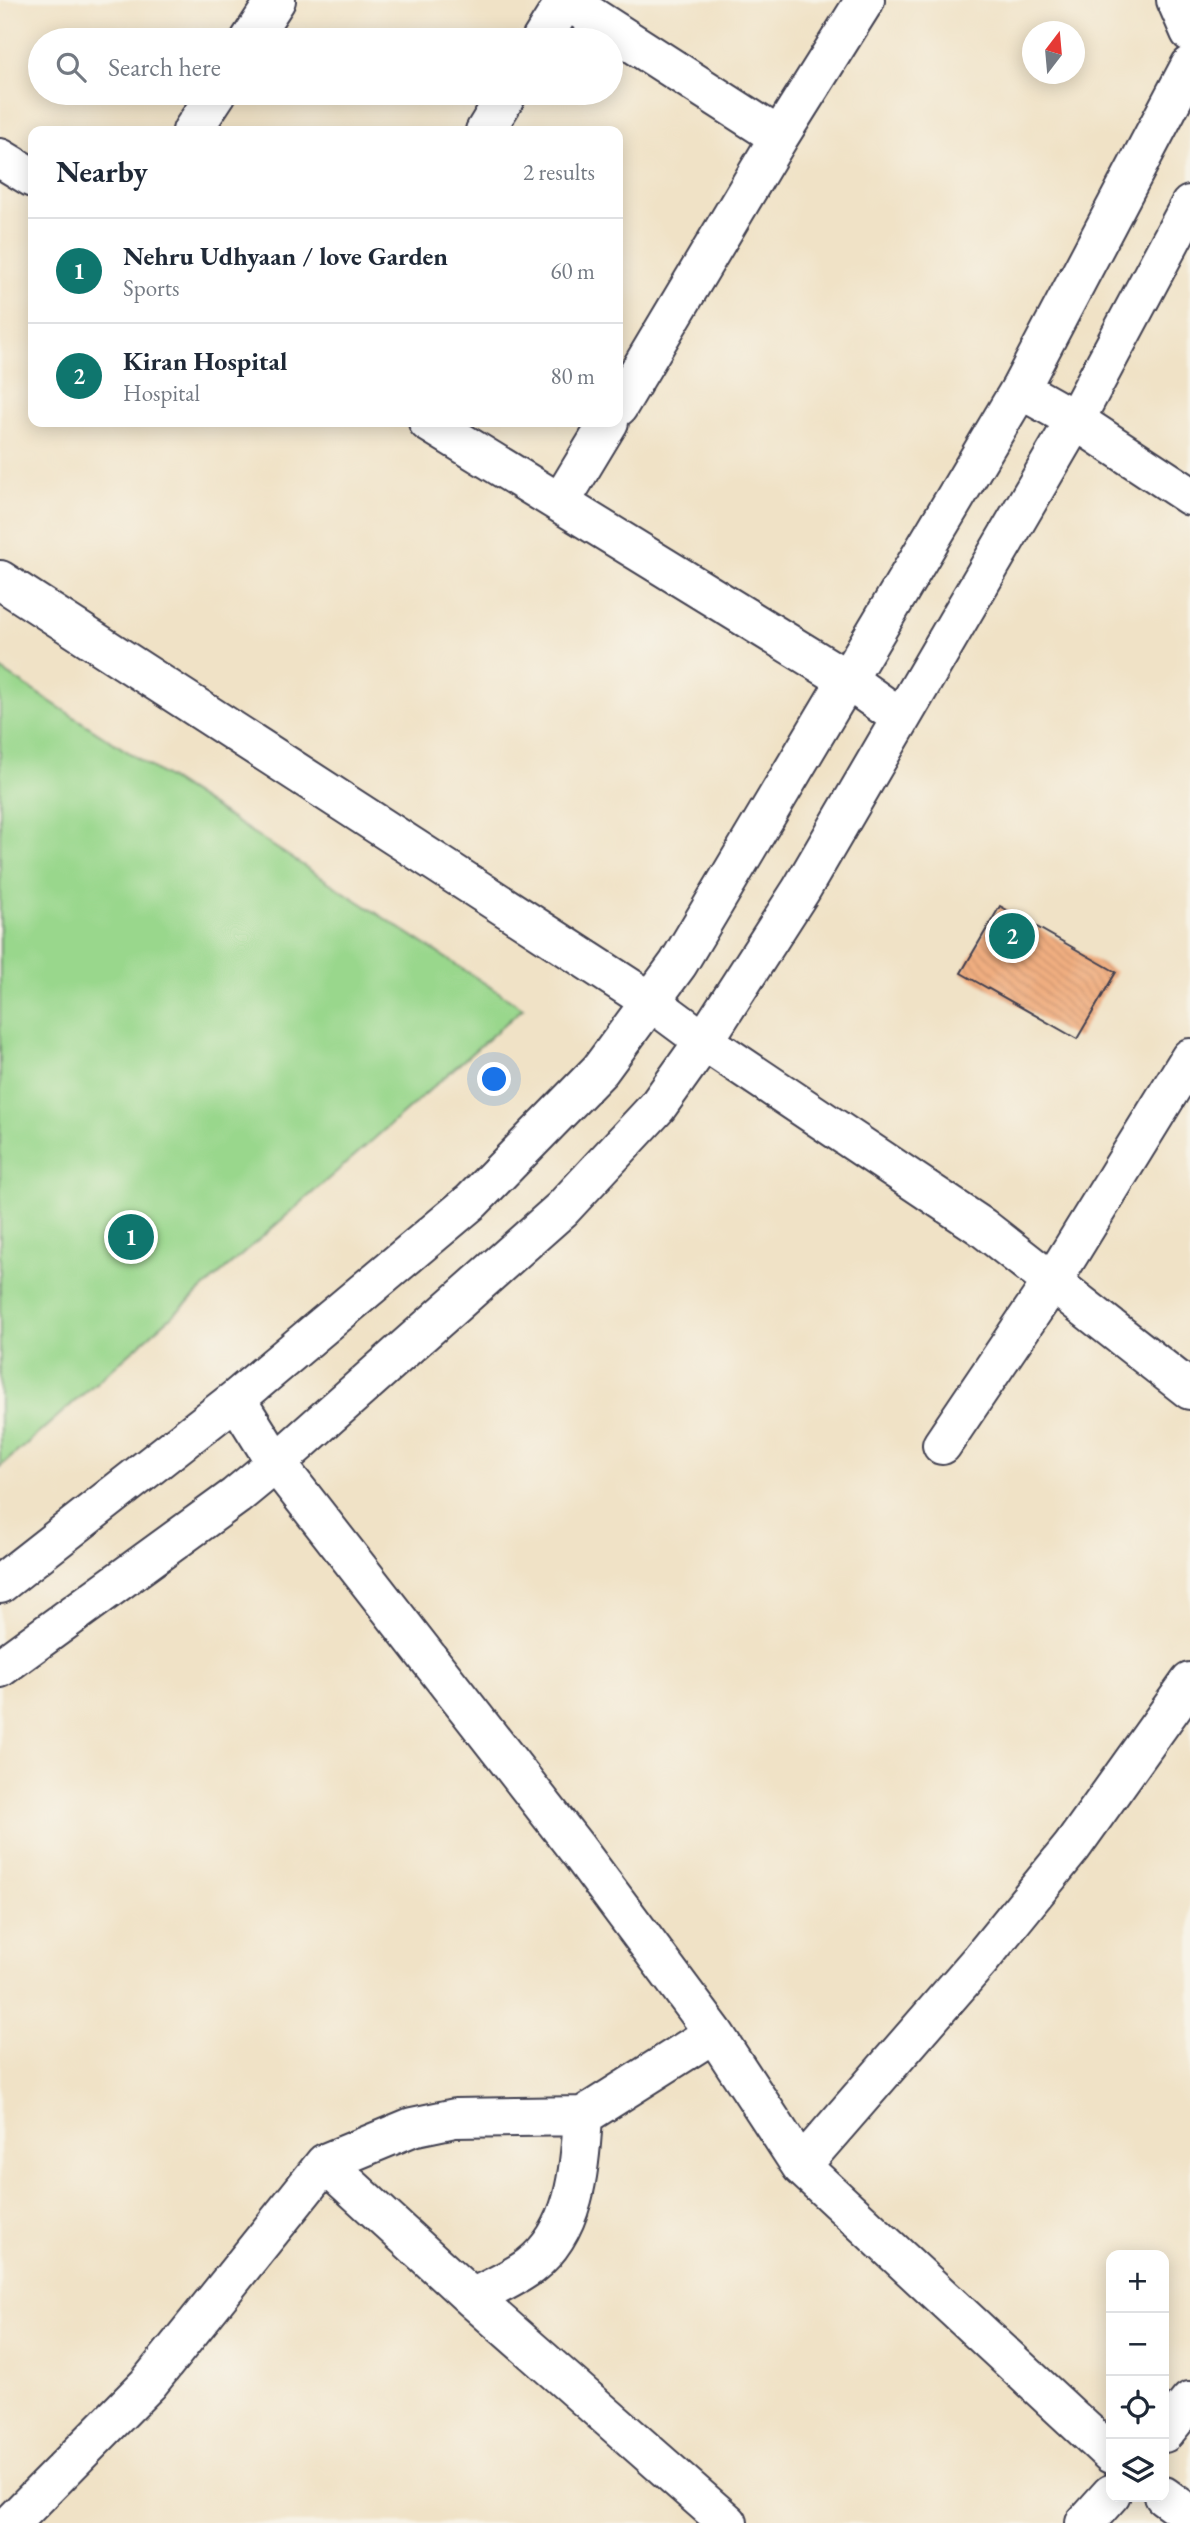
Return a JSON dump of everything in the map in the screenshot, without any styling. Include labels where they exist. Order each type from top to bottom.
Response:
[{"type":"street","points":[[258,28],[276,0]]},
{"type":"street","points":[[548,28],[566,0],[610,28]]},
{"type":"street","points":[[623,399],[779,137],[865,0]]},
{"type":"street","points":[[1176,0],[1190,32]]},
{"type":"street","points":[[623,37],[779,137]]},
{"type":"street","points":[[0,1584],[236,1399],[472,1201],[600,1070],[678,964],[1020,389],[1190,66]]},
{"type":"street","points":[[195,126],[209,105]]},
{"type":"street","points":[[488,126],[501,105]]},
{"type":"street","points":[[0,158],[28,175]]},
{"type":"street","points":[[0,1668],[276,1464],[562,1209],[657,1107],[704,1041],[801,890],[1075,421],[1190,205]]},
{"type":"street","points":[[1020,389],[1075,421],[1190,496]]},
{"type":"street","points":[[436,427],[846,679],[901,718]]},
{"type":"street","points":[[561,503],[606,427]]},
{"type":"street","points":[[0,580],[650,1001],[704,1041],[982,1227],[1190,1390]]},
{"type":"street","points":[[942,1446],[1052,1282],[1190,1058]]},
{"type":"street","points":[[236,1399],[276,1464],[577,1849],[714,2033],[801,2166],[1106,2449]]},
{"type":"street","points":[[801,2166],[981,1959],[1072,1847],[1190,1682]]},
{"type":"street","points":[[11,2523],[148,2384],[325,2163],[412,2127],[455,2118],[583,2116],[714,2033]]},
{"type":"street","points":[[472,2298],[529,2267],[554,2242],[569,2209],[580,2167],[583,2116]]},
{"type":"street","points":[[325,2163],[472,2298],[728,2523]]},
{"type":"street","points":[[1169,2427],[1190,2401]]},
{"type":"street","points":[[1085,2523],[1106,2500]]},
{"type":"street","points":[[1169,2500],[1190,2515]]},
{"type":"green space","points":[[0,669],[523,1008],[0,1467]]},
{"type":"building","points":[[1000,906],[1116,972],[1077,1039],[961,973]]},
{"type":"place","name":"Kiran Hospital","points":[[1012,936]]},
{"type":"place","name":"Nehru Udhyaan / love Garden","points":[[131,1237]]}]
